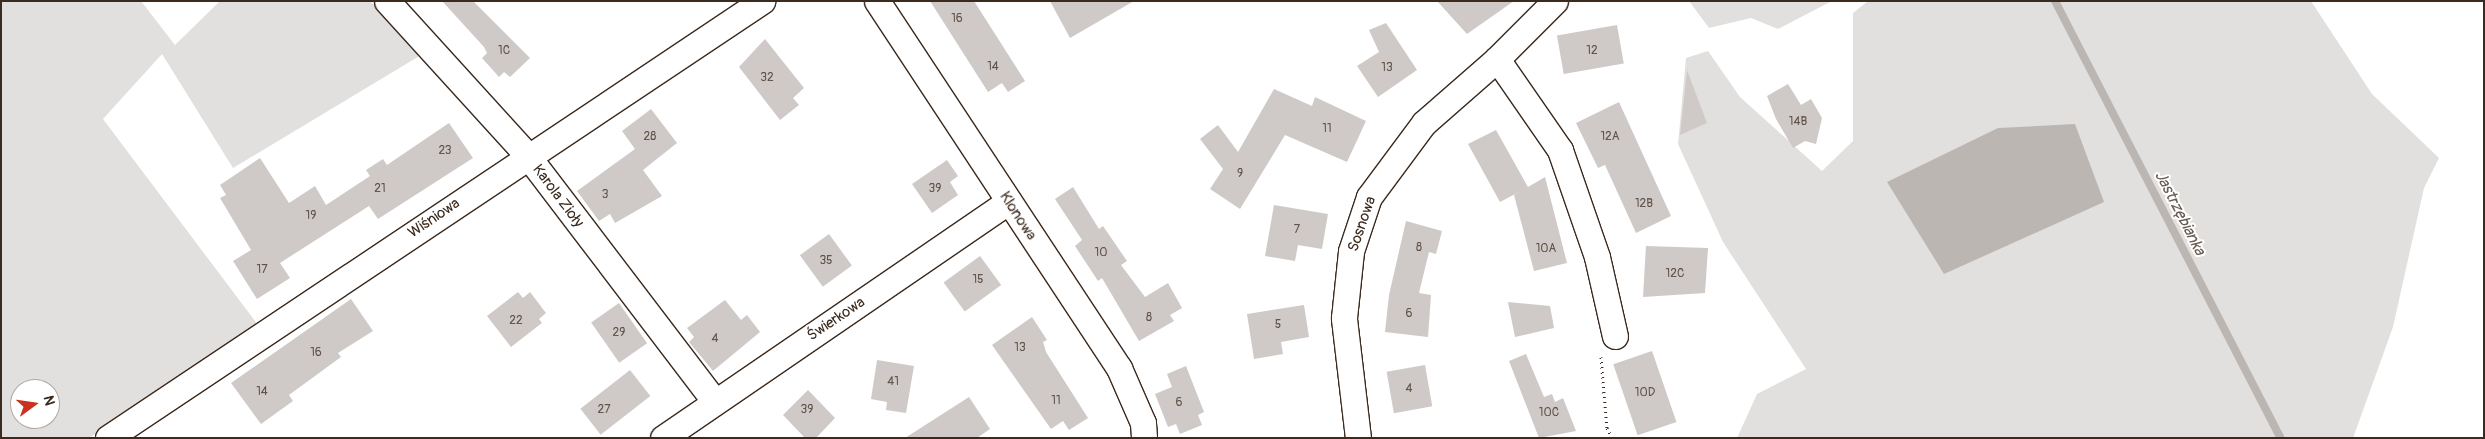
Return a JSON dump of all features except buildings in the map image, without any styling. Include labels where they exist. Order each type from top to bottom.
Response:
[{"type":"street","name":"Karola Zioły","points":[[388,1],[527,155],[715,402]]},
{"type":"street","name":"Wiśniowa","points":[[108,438],[527,155],[762,1]]},
{"type":"street","name":"Klonowa","points":[[877,1],[1119,368],[1143,423],[1144,438]]},
{"type":"street","name":"Sosnowa","points":[[1358,438],[1344,318],[1352,251],[1369,197],[1424,123],[1497,59],[1555,1]]},
{"type":"street","points":[[1497,59],[1560,150],[1597,257],[1614,336]]},
{"type":"street","name":"Świerkowa","points":[[662,438],[1009,201]]},
{"type":"path","points":[[1612,438],[1607,428],[1600,348],[1614,336]]},
{"type":"shaded area","points":[[1,1],[141,1],[175,45],[220,1],[370,1],[421,55],[233,168],[162,54],[103,119],[258,325],[89,438],[1,438]]},
{"type":"shaded area","points":[[1689,1],[1832,1],[1778,29],[1751,18],[1709,28]]},
{"type":"shaded area","points":[[1868,1],[2311,1],[2372,94],[2439,158],[2424,188],[2393,327],[2353,438],[1737,438],[1757,394],[1806,369],[1723,242],[1678,144],[1686,58],[1708,51],[1740,97],[1822,171],[1853,141],[1853,13]]},
{"type":"shaded area","points":[[2075,124],[2104,202],[1944,274],[1887,182],[1998,128]]},
{"type":"waterway","name":"Jastrzębianka","points":[[2055,1],[2281,438]]}]
